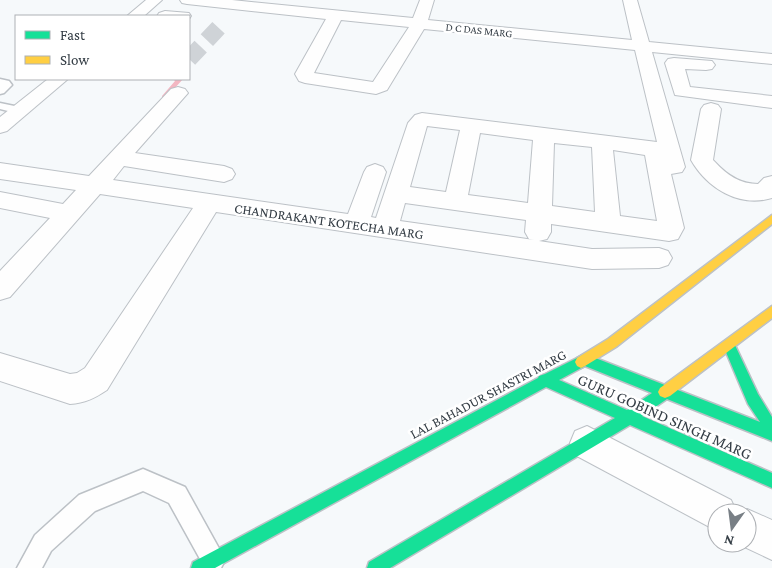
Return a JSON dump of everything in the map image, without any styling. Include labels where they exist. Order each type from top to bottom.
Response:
[{"type":"main road","name":"LAL BAHADUR SHASTRI MARG","points":[[206,564],[584,360],[612,343],[772,219]]},
{"type":"main road","points":[[376,568],[628,418],[729,345],[772,311]]},
{"type":"main road","points":[[729,345],[750,392],[772,429]]},
{"type":"main road","name":"GURU GOBIND SINGH MARG","points":[[584,360],[772,434]]},
{"type":"main road","name":"GURU GOBIND SINGH MARG","points":[[544,380],[772,481]]},
{"type":"street","points":[[136,15],[155,0]]},
{"type":"street","points":[[187,0],[261,4],[420,18]]},
{"type":"street","points":[[396,193],[664,232],[671,230],[656,98],[630,0]]},
{"type":"street","points":[[339,12],[304,74],[305,77],[370,89],[380,86],[420,18]]},
{"type":"street","points":[[339,12],[420,18]]},
{"type":"street","name":"D C DAS MARG","points":[[420,18],[642,46],[772,59]]},
{"type":"street","points":[[682,92],[674,65],[676,62],[772,72]]},
{"type":"street","points":[[0,127],[58,80]]},
{"type":"street","points":[[656,98],[682,92],[772,102]]},
{"type":"street","points":[[0,270],[54,210],[118,158],[178,93]]},
{"type":"street","points":[[656,98],[711,109],[734,108],[772,116]]},
{"type":"street","points":[[711,109],[702,160],[709,171],[733,187],[746,191],[765,192],[772,184]]},
{"type":"street","points":[[385,229],[419,121],[426,118],[663,150]]},
{"type":"street","points":[[455,202],[472,124]]},
{"type":"street","points":[[529,250],[538,133]]},
{"type":"street","points":[[602,142],[608,224]]},
{"type":"street","points":[[663,150],[686,230]]},
{"type":"street","points":[[118,158],[224,174]]},
{"type":"street","name":"CHANDRAKANT KOTECHA MARG","points":[[0,171],[209,203],[283,203],[358,219],[385,229],[529,250],[592,258],[659,258]]},
{"type":"street","points":[[358,219],[375,172]]},
{"type":"street","points":[[0,289],[86,184]]},
{"type":"street","points":[[0,200],[54,210]]},
{"type":"street","points":[[0,367],[70,389],[82,388],[96,379],[209,203]]},
{"type":"street","points":[[587,444],[707,507]]},
{"type":"street","points":[[757,533],[772,541]]},
{"type":"lane","points":[[0,82],[6,85],[0,91]]},
{"type":"lane","points":[[0,106],[20,110]]},
{"type":"lane","points":[[29,568],[43,543],[87,503],[143,480],[178,496],[206,564]]},
{"type":"waterway","points":[[164,97],[179,80]]},
{"type":"tunnel","points":[[190,58],[223,23]]},
{"type":"traffic: fast","points":[[729,345],[753,399],[772,429]]},
{"type":"traffic: fast","points":[[585,360],[772,434]]},
{"type":"traffic: fast","points":[[199,568],[581,362]]},
{"type":"traffic: fast","points":[[544,380],[772,481]]},
{"type":"traffic: fast","points":[[375,568],[628,418],[665,392]]},
{"type":"traffic: slow","points":[[581,362],[612,343],[772,219]]},
{"type":"traffic: slow","points":[[665,392],[772,311]]}]
